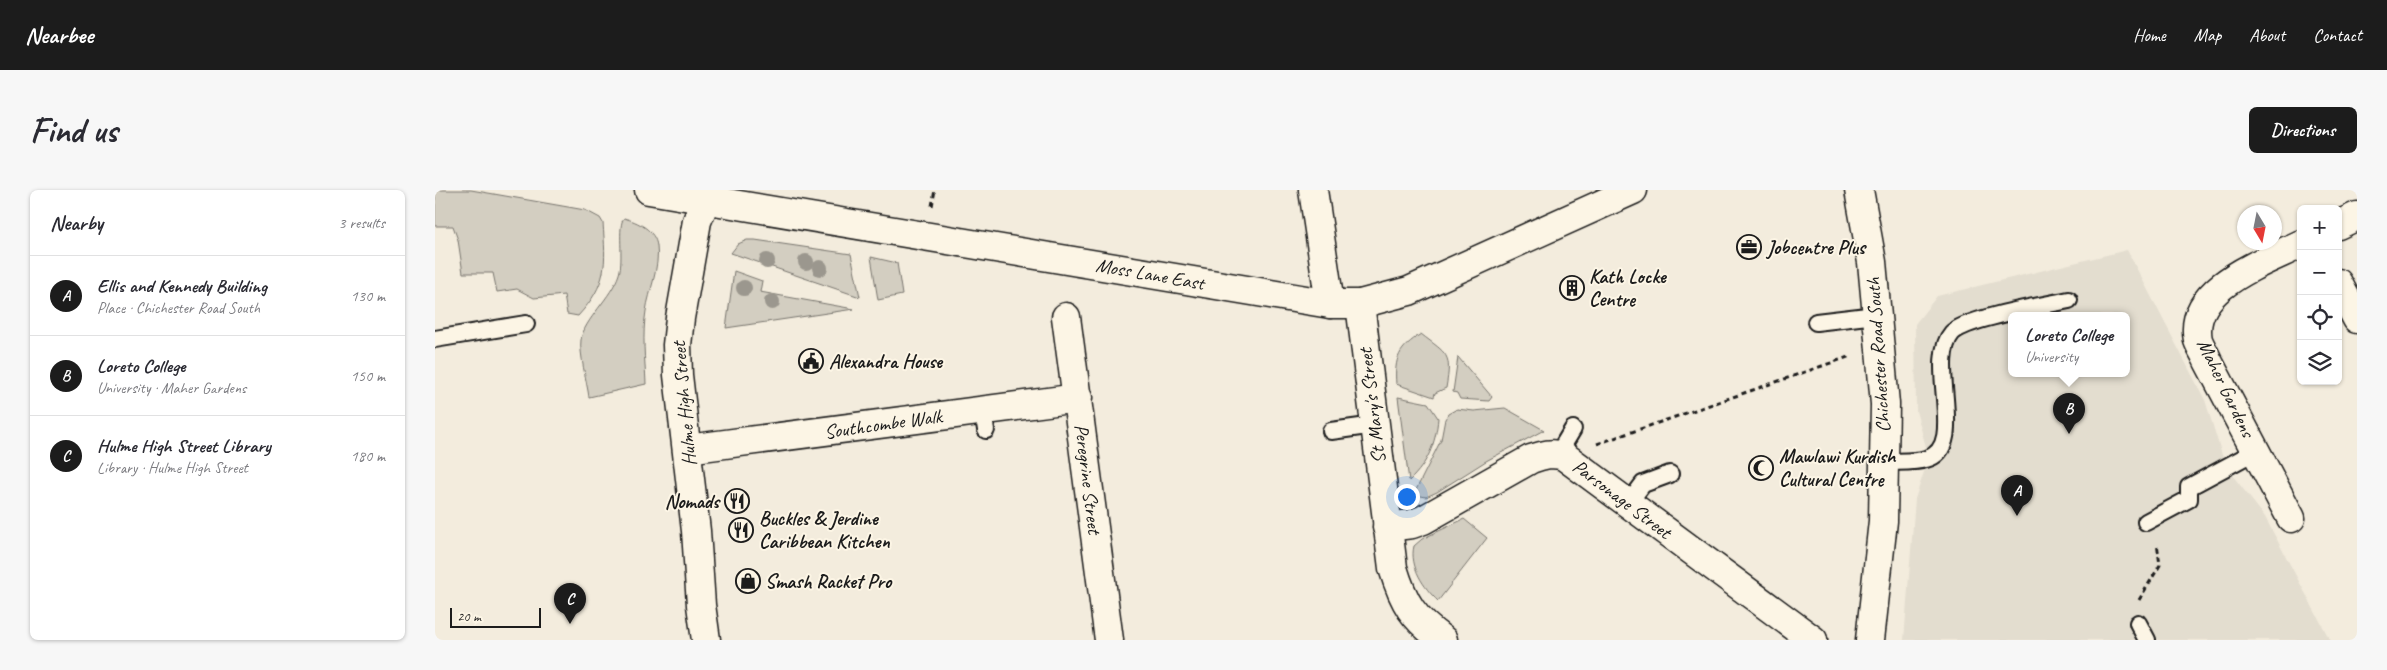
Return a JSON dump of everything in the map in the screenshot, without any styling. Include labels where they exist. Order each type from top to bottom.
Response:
[{"type":"street","name":"Moss Lane East","points":[[649,190],[708,195],[1330,304],[1360,304],[1392,297],[1440,279],[1618,193]]},
{"type":"street","points":[[1313,190],[1330,304]]},
{"type":"street","name":"Chichester Road South","points":[[1859,190],[1872,262],[1885,404],[1883,521],[1869,640]]},
{"type":"street","name":"Hulme High Street","points":[[705,640],[678,375],[677,338],[697,221],[708,195]]},
{"type":"street","points":[[2342,223],[2357,216]]},
{"type":"street","name":"Maher Gardens","points":[[2291,518],[2201,347],[2198,340],[2198,324],[2208,299],[2225,283],[2297,246]]},
{"type":"street","points":[[2342,291],[2357,319]]},
{"type":"street","name":"St Mary's Street","points":[[1360,304],[1393,568],[1404,601],[1419,622],[1443,640]]},
{"type":"street","name":"Peregrine Street","points":[[1066,317],[1109,640]]},
{"type":"street","name":"Southcombe Walk","points":[[687,449],[984,420],[1078,398]]},
{"type":"street","name":"Parsonage Street","points":[[1387,527],[1412,524],[1423,520],[1531,459],[1549,454],[1561,455],[1813,640]]},
{"type":"lane","points":[[2016,312],[2069,300]]},
{"type":"lane","points":[[1884,462],[1926,460],[1937,455],[1944,444],[1947,432],[1943,356],[1946,342],[1953,332],[1976,321],[2008,314]]},
{"type":"lane","points":[[1816,322],[1876,315]]},
{"type":"lane","points":[[435,339],[526,324]]},
{"type":"lane","points":[[1331,431],[1375,425]]},
{"type":"lane","points":[[1561,455],[1573,428]]},
{"type":"lane","points":[[2146,522],[2189,499],[2189,487],[2256,451]]},
{"type":"lane","points":[[1629,504],[1643,484],[1670,474]]},
{"type":"lane","points":[[2138,623],[2147,640]]},
{"type":"path","points":[[932,206],[935,190]]},
{"type":"path","points":[[1561,455],[1880,345]]},
{"type":"path","points":[[2138,623],[2137,603],[2160,565],[2157,542],[2146,522]]},
{"type":"shaded area","points":[[435,190],[471,190],[585,210],[600,218],[603,223],[605,251],[603,273],[600,283],[588,304],[578,316],[567,314],[564,295],[534,298],[517,289],[497,292],[493,273],[463,273],[458,240],[453,226],[435,226]]},
{"type":"shaded area","points":[[624,218],[640,224],[649,231],[656,240],[657,246],[656,271],[647,303],[644,329],[646,384],[589,397],[582,360],[581,340],[587,325],[619,274],[621,228]]},
{"type":"shaded area","points":[[747,240],[851,254],[860,297],[731,253],[738,244]]},
{"type":"shaded area","points":[[2127,250],[2205,400],[2222,455],[2233,476],[2265,517],[2330,640],[1904,640],[1915,499],[1926,466],[1926,447],[1916,411],[1915,324],[1937,296]]},
{"type":"shaded area","points":[[871,257],[897,263],[902,295],[878,300]]},
{"type":"shaded area","points":[[734,271],[762,281],[760,292],[854,309],[726,328]]},
{"type":"shaded area","points":[[1421,334],[1442,351],[1448,361],[1446,388],[1435,393],[1434,397],[1396,384],[1397,360],[1403,349]]},
{"type":"shaded area","points":[[1458,357],[1492,397],[1489,401],[1460,399],[1457,393],[1453,392]]},
{"type":"shaded area","points":[[1398,397],[1428,403],[1438,418],[1430,452],[1416,474],[1409,481]]},
{"type":"shaded area","points":[[1505,408],[1544,430],[1486,461],[1437,492],[1426,497],[1416,495],[1415,492],[1441,440],[1445,419],[1448,414],[1457,409],[1474,411]]},
{"type":"shaded area","points":[[1464,519],[1487,538],[1438,601],[1419,576],[1414,561],[1414,546],[1422,539]]},
{"type":"place","name":"Jobcentre Plus","points":[[1749,247]]},
{"type":"place","name":"Kath Locke Centre","points":[[1572,288]]},
{"type":"place","name":"Alexandra House","points":[[811,361]]},
{"type":"place","name":"Loreto College","points":[[2069,434]]},
{"type":"place","name":"Mawlawi Kurdish Cultural Centre","points":[[1761,468]]},
{"type":"place","name":"Nomads","points":[[737,501]]},
{"type":"place","name":"Ellis and Kennedy Building","points":[[2017,516]]},
{"type":"place","name":"Buckles & Jerdine Caribbean Kitchen","points":[[741,530]]},
{"type":"place","name":"Smash Racket Pro","points":[[748,581]]},
{"type":"place","name":"Hulme High Street Library","points":[[570,624]]}]
